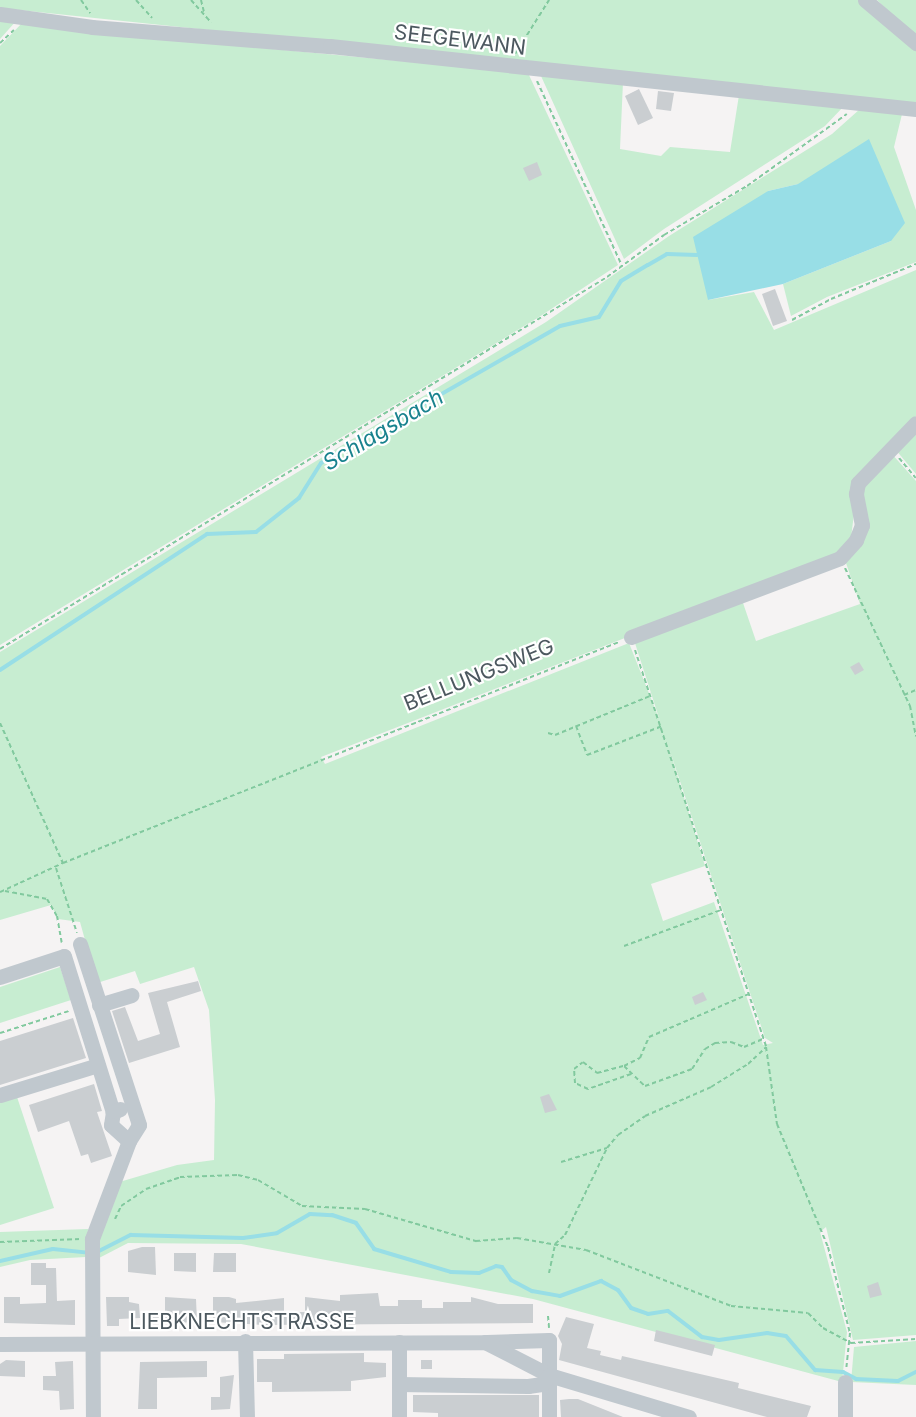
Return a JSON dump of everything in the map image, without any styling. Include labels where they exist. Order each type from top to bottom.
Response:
[{"type":"street","points":[[865,0],[916,43]]},
{"type":"street","name":"SEEGEWANN","points":[[0,14],[155,32],[916,109]]},
{"type":"street","points":[[631,637],[840,558],[856,540],[862,525],[856,494],[858,483],[916,423]]},
{"type":"street","points":[[80,944],[139,1125],[129,1141],[93,1237],[93,1417]]},
{"type":"street","points":[[0,978],[64,956],[113,1112],[111,1125],[129,1141]]},
{"type":"street","points":[[99,1005],[132,995]]},
{"type":"street","points":[[0,1095],[98,1065]]},
{"type":"street","points":[[113,1112],[135,1111]]},
{"type":"street","name":"LIEBKNECHTSTRASSE","points":[[0,1344],[549,1340],[549,1375]]},
{"type":"street","points":[[245,1341],[247,1417]]},
{"type":"street","points":[[399,1342],[399,1417]]},
{"type":"street","name":"LIEBKNECHTSTRASSE","points":[[485,1342],[549,1375],[689,1417]]},
{"type":"street","points":[[399,1384],[528,1386],[542,1384],[549,1375]]},
{"type":"street","points":[[549,1375],[549,1417]]},
{"type":"street","points":[[845,1417],[846,1375]]},
{"type":"path","points":[[136,0],[156,22],[155,32]]},
{"type":"path","points":[[191,0],[211,21],[213,37]]},
{"type":"path","points":[[201,0],[205,15]]},
{"type":"path","points":[[508,67],[526,32],[549,0]]},
{"type":"path","points":[[0,43],[23,18]]},
{"type":"path","points":[[534,70],[622,266]]},
{"type":"path","points":[[0,649],[541,319],[622,266],[664,235],[756,180],[858,104]]},
{"type":"path","points":[[792,320],[831,298],[916,264]]},
{"type":"path","points":[[893,448],[916,478]]},
{"type":"path","points":[[840,558],[904,695],[916,736]]},
{"type":"path","points":[[631,637],[650,696],[663,726],[766,1047],[777,1124],[821,1226],[851,1343],[846,1375]]},
{"type":"path","name":"BELLUNGSWEG","points":[[1,891],[63,863],[631,637]]},
{"type":"path","points":[[904,695],[916,690]]},
{"type":"path","points":[[548,733],[555,735],[650,696]]},
{"type":"path","points":[[0,723],[63,863]]},
{"type":"path","points":[[576,726],[587,755],[663,726]]},
{"type":"path","points":[[56,868],[80,944]]},
{"type":"path","points":[[1,891],[47,899],[57,916],[64,956]]},
{"type":"path","points":[[624,946],[721,910]]},
{"type":"path","points":[[631,1074],[598,1088],[588,1089],[575,1083],[574,1069],[579,1063],[588,1064],[597,1073],[624,1066],[640,1058],[649,1037],[749,994]]},
{"type":"path","points":[[0,1033],[80,1007]]},
{"type":"path","points":[[624,1066],[645,1086],[692,1069],[705,1049],[715,1043],[731,1042],[744,1047],[763,1040]]},
{"type":"path","points":[[561,1162],[607,1148],[645,1116],[711,1087],[748,1064],[766,1047]]},
{"type":"path","points":[[549,1273],[555,1244],[570,1225],[607,1148]]},
{"type":"path","points":[[0,1242],[40,1237],[93,1237],[106,1230],[121,1206],[146,1189],[180,1177],[215,1174],[258,1180],[302,1206],[365,1209],[476,1241],[517,1238],[586,1250],[731,1306],[808,1313],[823,1328],[851,1343],[916,1339]]},
{"type":"green space","points":[[0,0],[858,0],[916,48],[916,105],[0,8]]},
{"type":"green space","points":[[877,0],[916,0],[916,39]]},
{"type":"green space","points":[[0,17],[17,20],[0,39]]},
{"type":"green space","points":[[23,22],[91,32],[528,73],[618,265],[539,317],[0,645],[0,46]]},
{"type":"green space","points":[[541,76],[623,82],[620,149],[661,156],[670,147],[730,152],[739,95],[844,106],[825,126],[664,229],[624,259]]},
{"type":"green space","points":[[860,109],[903,110],[894,147],[916,210],[916,262],[827,297],[791,316],[783,284],[891,241],[798,184],[768,191],[708,300],[754,292],[774,330],[916,270],[916,416],[859,473],[851,538],[839,554],[321,757],[325,764],[629,643],[660,721],[634,640],[742,600],[756,641],[860,604],[846,563],[863,542],[860,491],[891,453],[916,481],[916,1335],[853,1340],[826,1227],[820,1232],[847,1332],[842,1382],[533,1299],[241,1244],[128,1243],[99,1258],[99,1237],[116,1183],[177,1165],[214,1160],[215,1100],[209,1010],[194,967],[140,984],[135,971],[97,983],[80,922],[58,919],[51,905],[0,920],[0,652],[546,322],[669,236],[832,134]],"holes":[[[669,748],[765,1038],[773,1043],[763,1045],[714,902],[663,921],[651,884],[705,866]]]},
{"type":"green space","points":[[916,427],[916,474],[895,449]]},
{"type":"green space","points":[[60,967],[71,1000],[0,1023],[0,987]]},
{"type":"green space","points":[[17,1097],[54,1208],[0,1225],[0,1102]]},
{"type":"green space","points":[[88,1229],[86,1257],[30,1260],[0,1267],[0,1232]]},
{"type":"green space","points":[[916,1341],[916,1385],[851,1382],[854,1347]]},
{"type":"water","points":[[869,139],[905,223],[891,241],[783,284],[708,300],[693,237],[768,191],[798,184]]},
{"type":"building","points":[[639,89],[653,118],[638,125],[625,96]]},
{"type":"building","points":[[658,91],[674,93],[671,111],[656,109]]},
{"type":"building","points":[[537,162],[542,175],[529,181],[523,168]]},
{"type":"building","points":[[775,289],[787,321],[773,326],[762,294]]},
{"type":"building","points":[[859,662],[864,670],[855,675],[850,667]]},
{"type":"building","points":[[198,981],[201,991],[167,1002],[180,1047],[129,1063],[112,1011],[125,1007],[138,1041],[160,1034],[148,993]]},
{"type":"building","points":[[703,992],[707,1000],[695,1005],[692,997]]},
{"type":"building","points":[[73,1018],[86,1058],[0,1085],[0,1041]]},
{"type":"building","points":[[94,1084],[102,1111],[97,1112],[112,1156],[91,1163],[88,1154],[81,1156],[69,1121],[38,1132],[29,1105]]},
{"type":"building","points":[[549,1094],[557,1110],[545,1113],[540,1097]]},
{"type":"building","points":[[142,1247],[155,1247],[156,1275],[128,1272],[128,1251]]},
{"type":"building","points":[[174,1253],[196,1253],[196,1272],[174,1271]]},
{"type":"building","points":[[214,1253],[236,1253],[236,1272],[213,1272]]},
{"type":"building","points":[[31,1263],[46,1263],[46,1268],[56,1268],[57,1301],[75,1300],[75,1325],[4,1323],[4,1297],[20,1297],[20,1304],[46,1303],[46,1285],[31,1285]]},
{"type":"building","points":[[878,1282],[882,1295],[870,1298],[867,1286]]},
{"type":"building","points":[[378,1293],[380,1306],[398,1306],[398,1300],[422,1300],[422,1308],[443,1308],[443,1302],[471,1302],[471,1297],[498,1304],[533,1304],[533,1323],[263,1325],[213,1322],[213,1297],[229,1297],[236,1299],[236,1303],[284,1298],[284,1312],[305,1312],[305,1297],[340,1301],[340,1295]]},
{"type":"building","points":[[106,1297],[129,1297],[129,1302],[139,1304],[140,1318],[119,1319],[119,1326],[107,1326]]},
{"type":"building","points":[[165,1297],[196,1299],[197,1322],[148,1324],[148,1313],[165,1313]]},
{"type":"building","points":[[566,1317],[594,1324],[587,1348],[601,1351],[600,1355],[621,1360],[622,1356],[739,1383],[738,1388],[811,1406],[807,1417],[767,1417],[559,1360],[562,1344],[558,1336]]},
{"type":"building","points":[[656,1330],[715,1345],[712,1356],[654,1341]]},
{"type":"building","points":[[364,1353],[364,1362],[386,1363],[386,1377],[351,1381],[351,1391],[272,1392],[272,1382],[257,1382],[257,1359],[284,1359],[284,1354]]},
{"type":"building","points":[[6,1360],[25,1361],[25,1377],[0,1376],[0,1364]]},
{"type":"building","points":[[421,1360],[432,1360],[432,1369],[421,1369]]},
{"type":"building","points":[[73,1361],[74,1409],[60,1410],[59,1391],[43,1390],[43,1376],[56,1376],[55,1362]]},
{"type":"building","points":[[207,1361],[207,1377],[157,1378],[157,1409],[138,1409],[140,1362]]},
{"type":"building","points":[[234,1375],[230,1409],[211,1410],[211,1397],[220,1397],[220,1377]]},
{"type":"building","points":[[413,1395],[539,1395],[539,1417],[438,1417],[438,1413],[413,1412]]},
{"type":"building","points":[[578,1399],[623,1417],[561,1417],[560,1400]]},
{"type":"waterway","name":"Schlagsbach","points":[[0,670],[207,534],[256,532],[299,498],[321,463],[560,326],[599,317],[621,281],[667,254],[697,255]]},
{"type":"waterway","points":[[97,1252],[131,1235],[243,1238],[277,1233],[310,1214],[332,1215],[356,1223],[374,1249],[451,1272],[479,1273],[496,1266],[502,1267],[511,1280],[532,1291],[560,1296],[601,1281],[618,1290],[631,1308],[648,1314],[668,1311],[702,1337],[719,1340],[767,1333],[786,1336],[815,1370],[843,1372],[856,1379],[898,1381],[916,1372]]},
{"type":"waterway","points":[[0,1261],[53,1249],[90,1253]]}]
